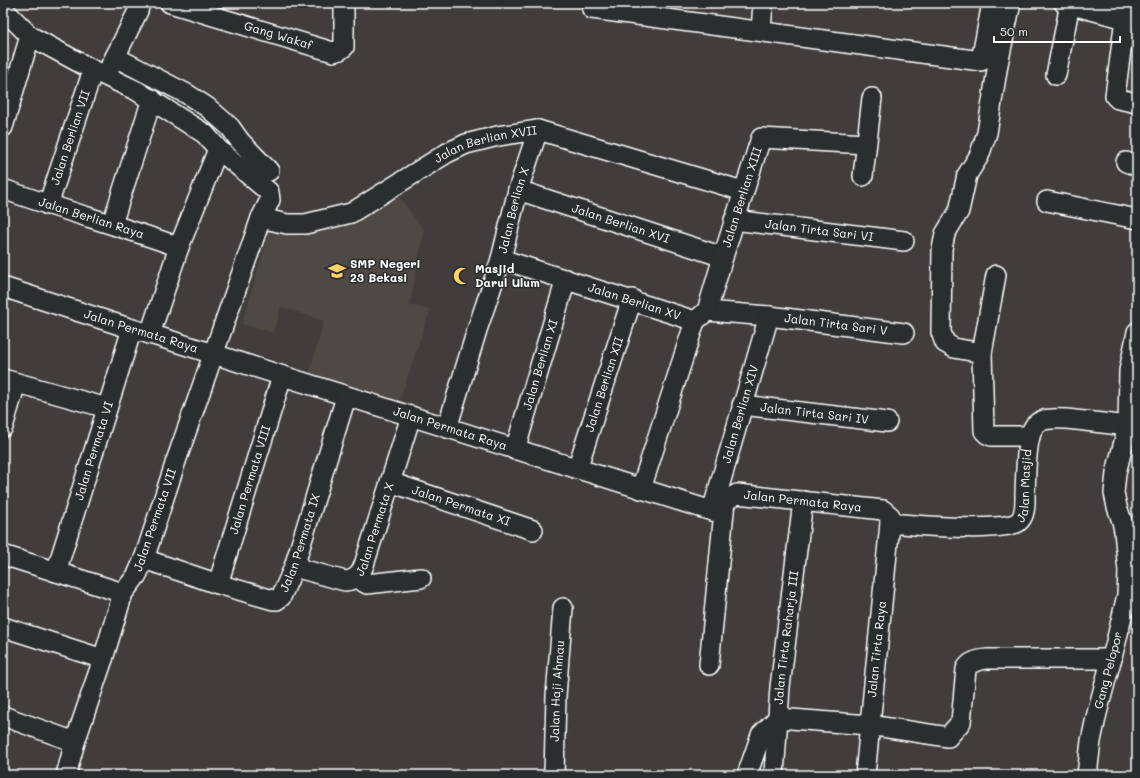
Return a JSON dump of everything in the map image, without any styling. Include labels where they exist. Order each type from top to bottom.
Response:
[{"type":"street","name":"Jalan Berlian VII","points":[[48,206],[100,73],[115,57],[138,11],[140,3]]},
{"type":"street","name":"Gang Wakaf","points":[[170,3],[333,52],[344,47],[344,3]]},
{"type":"street","points":[[592,3],[592,9],[981,61],[992,3]]},
{"type":"street","points":[[762,32],[764,3]]},
{"type":"street","points":[[982,354],[954,348],[945,343],[941,332],[942,249],[945,234],[960,211],[967,175],[979,156],[987,132],[998,64],[1011,3]]},
{"type":"street","points":[[1056,75],[1067,4],[1129,22],[1115,96],[1118,99],[1137,103]]},
{"type":"street","name":"Jalan Permata VII","points":[[3,9],[30,36],[152,99],[205,134],[218,149],[269,192],[270,200],[261,218],[212,354],[144,559],[137,576],[123,593],[104,659],[75,742],[66,775]]},
{"type":"street","points":[[3,127],[30,36]]},
{"type":"street","points":[[115,57],[187,94],[207,107],[230,128],[240,141],[269,170]]},
{"type":"street","points":[[187,94],[210,127],[205,134]]},
{"type":"street","points":[[862,176],[872,98]]},
{"type":"street","points":[[112,224],[152,99]]},
{"type":"street","name":"Jalan Berlian X","points":[[447,428],[477,330],[501,259],[518,190],[538,130]]},
{"type":"street","name":"Jalan Berlian XVII","points":[[261,218],[287,224],[305,224],[351,213],[447,153],[466,144],[498,136],[538,130],[744,191]]},
{"type":"street","name":"Jalan Berlian XIII","points":[[641,490],[722,257],[761,138],[866,144]]},
{"type":"street","points":[[150,334],[179,247],[218,149]]},
{"type":"street","name":"Jalan Berlian Raya","points":[[3,189],[48,206],[112,224],[179,247]]},
{"type":"street","name":"Jalan Berlian XVI","points":[[518,190],[722,257]]},
{"type":"street","points":[[1048,201],[1137,219]]},
{"type":"street","name":"Jalan Tirta Sari VI","points":[[734,220],[904,241]]},
{"type":"street","name":"Jalan Berlian XV","points":[[501,259],[632,299],[701,316],[769,316]]},
{"type":"street","points":[[996,275],[982,354],[984,431],[991,436],[1030,436]]},
{"type":"street","name":"Jalan Berlian XI","points":[[515,450],[566,279]]},
{"type":"street","name":"Jalan Permata Raya","points":[[3,287],[641,490],[719,506],[737,494],[883,510],[890,516],[890,524]]},
{"type":"street","name":"Jalan Berlian XII","points":[[577,469],[632,299]]},
{"type":"street","name":"Jalan Tirta Sari V","points":[[769,316],[904,333]]},
{"type":"street","name":"Jalan Berlian XIV","points":[[709,665],[719,506],[742,405],[769,316]]},
{"type":"street","name":"Jalan Permata VI","points":[[56,572],[132,329]]},
{"type":"street","name":"Gang Pelopor","points":[[1087,775],[1091,741],[1097,713],[1112,659],[1127,595],[1128,571],[1124,531],[1114,493],[1116,474],[1132,426],[1129,372],[1137,332]]},
{"type":"street","name":"Jalan Permata VIII","points":[[218,584],[282,376]]},
{"type":"street","points":[[3,427],[9,381],[107,408]]},
{"type":"street","name":"Jalan Permata IX","points":[[144,559],[218,584],[273,600],[278,600],[281,597],[294,567],[346,396]]},
{"type":"street","name":"Jalan Tirta Sari IV","points":[[742,405],[887,422]]},
{"type":"street","name":"Jalan Permata X","points":[[294,567],[346,581],[352,580],[358,576],[364,565],[411,416]]},
{"type":"street","name":"Jalan Masjid","points":[[890,524],[1002,527],[1016,524],[1022,516],[1025,505],[1027,454],[1030,436],[1035,425],[1050,419],[1061,419],[1132,426]]},
{"type":"street","name":"Jalan Permata XI","points":[[390,482],[533,530]]},
{"type":"street","name":"Jalan Tirta Raharja III","points":[[774,775],[780,687],[803,501]]},
{"type":"street","name":"Jalan Tirta Raya","points":[[865,775],[890,524]]},
{"type":"street","points":[[3,555],[123,593]]},
{"type":"street","points":[[358,576],[367,584],[421,578]]},
{"type":"street","name":"Jalan Haji Ahmau","points":[[554,775],[556,696],[563,608]]},
{"type":"street","points":[[3,627],[104,659]]},
{"type":"street","points":[[747,775],[761,735],[778,718],[869,725],[948,737],[961,722],[966,669],[968,665],[976,661],[987,659],[1112,659]]},
{"type":"street","points":[[3,716],[75,742]]},
{"type":"shaded area","name":"SMP Negeri 23 Bekasi","points":[[397,194],[424,230],[410,305],[430,310],[398,405],[308,377],[324,321],[281,307],[273,333],[242,324],[270,229],[302,237]]},
{"type":"place","name":"SMP Negeri 23 Bekasi","points":[[337,271]]},
{"type":"place","name":"Masjid Darul Ulum","points":[[462,276]]}]
